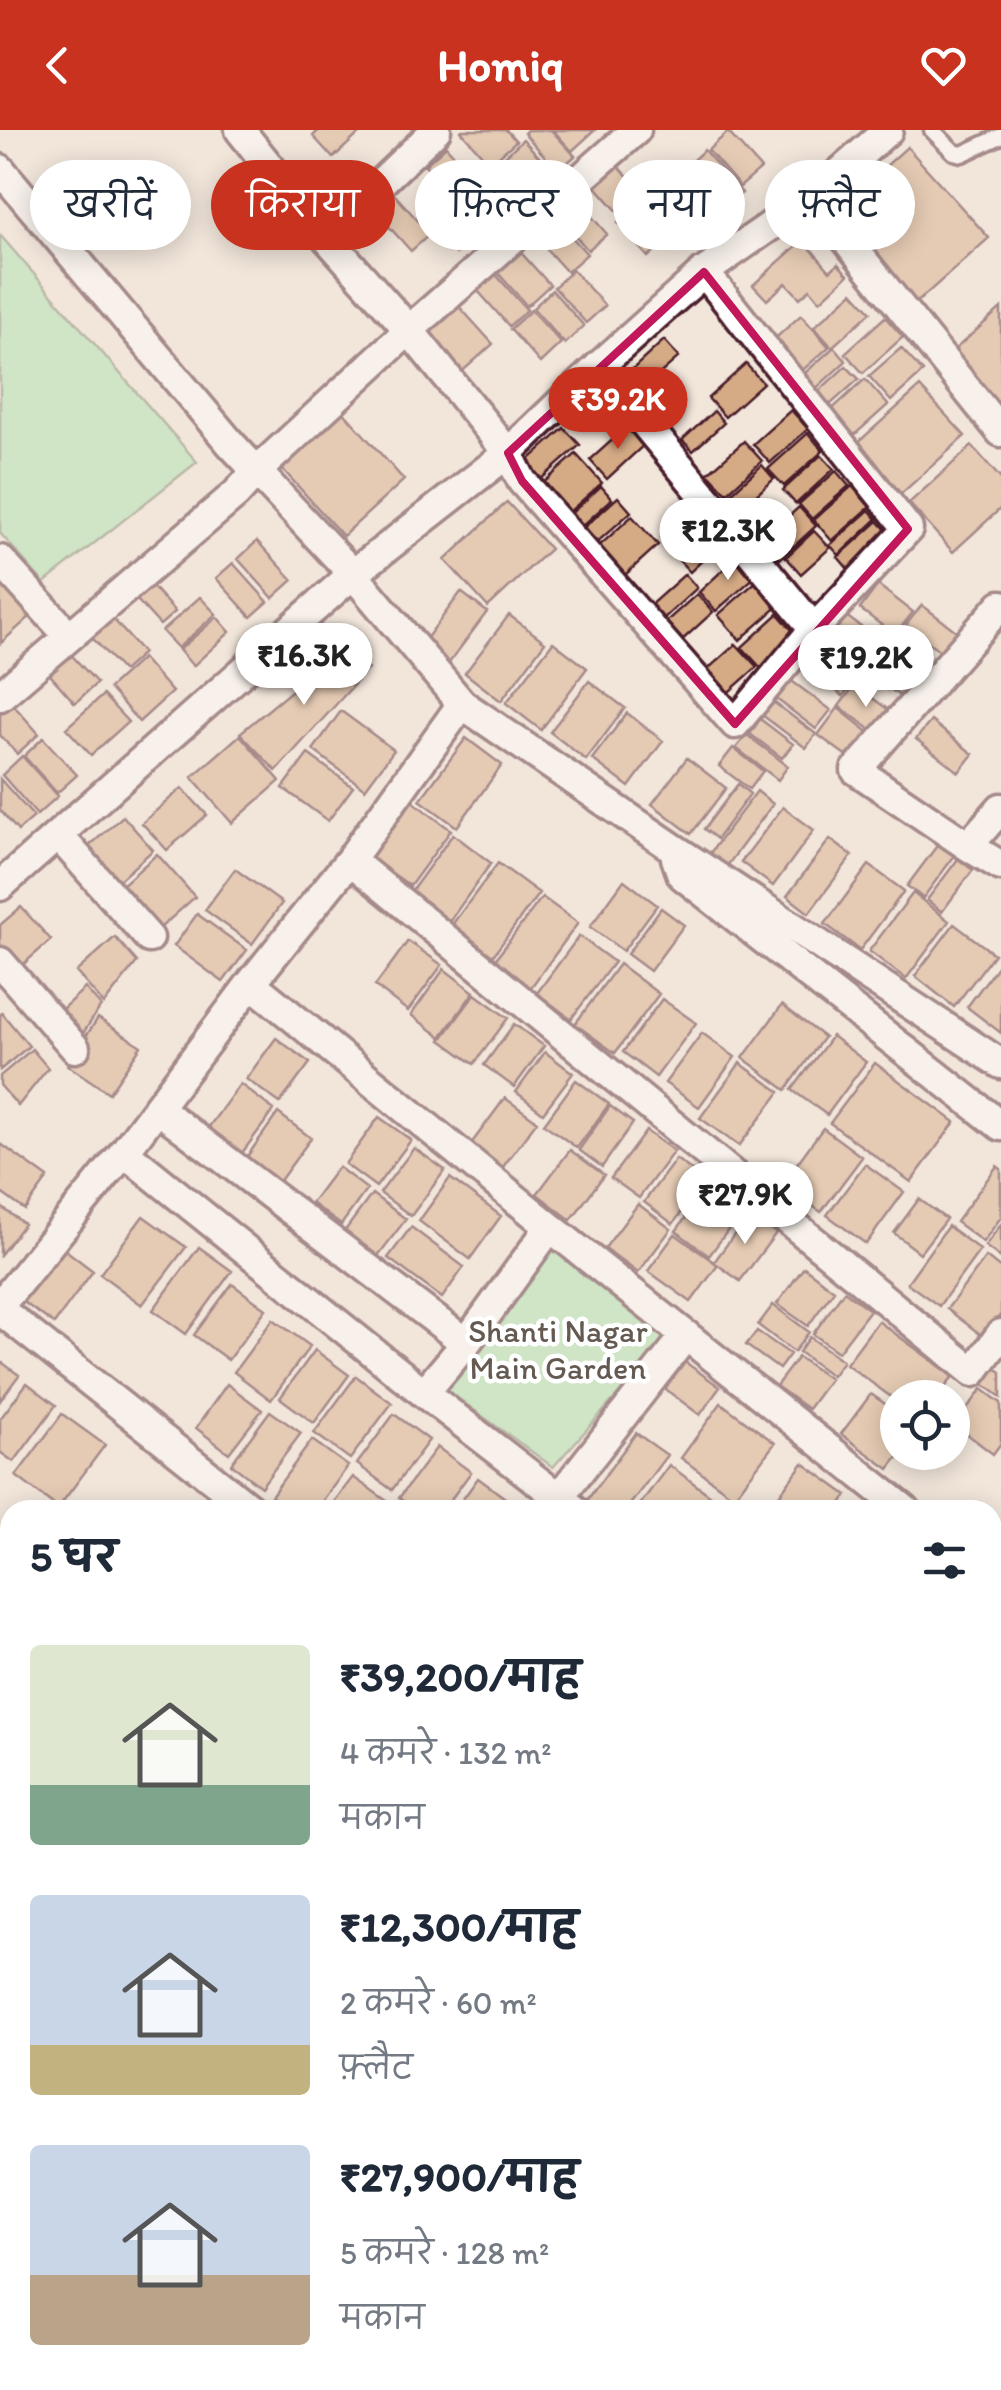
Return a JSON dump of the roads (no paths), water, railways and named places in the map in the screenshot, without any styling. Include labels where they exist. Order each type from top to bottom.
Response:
[{"type":"street","points":[[240,130],[264,160]]},
{"type":"street","points":[[0,696],[236,494],[408,330],[636,130]]},
{"type":"street","points":[[854,160],[888,130]]},
{"type":"street","points":[[395,164],[425,133]]},
{"type":"street","points":[[0,169],[231,444],[353,574],[462,704],[1001,1064]]},
{"type":"street","points":[[0,886],[353,574],[508,454],[704,272],[765,230]]},
{"type":"street","points":[[337,250],[508,454],[522,481],[735,724],[814,629],[908,529],[704,272]]},
{"type":"street","points":[[855,250],[1001,432]]},
{"type":"street","points":[[598,367],[814,629]]},
{"type":"street","points":[[0,560],[68,635]]},
{"type":"street","points":[[1001,605],[856,770],[1001,866]]},
{"type":"street","points":[[240,1500],[0,1308],[350,860],[462,704]]},
{"type":"street","points":[[968,846],[1001,808]]},
{"type":"street","points":[[58,834],[149,938]]},
{"type":"street","points":[[673,848],[682,876],[1001,1126]]},
{"type":"street","points":[[350,860],[973,1372],[1001,1334]]},
{"type":"street","points":[[0,962],[75,1048]]},
{"type":"street","points":[[251,983],[884,1500]]},
{"type":"street","points":[[843,1002],[912,1006]]},
{"type":"street","points":[[157,1108],[466,1343]]},
{"type":"street","points":[[124,1152],[562,1500]]},
{"type":"street","points":[[424,1392],[466,1343],[550,1227]]},
{"type":"street","points":[[570,1500],[686,1335]]},
{"type":"lane","points":[[932,130],[954,152],[962,154],[1001,136]]},
{"type":"park label","name":"Shanti Nagar Main Garden","points":[[558,1350]]}]
